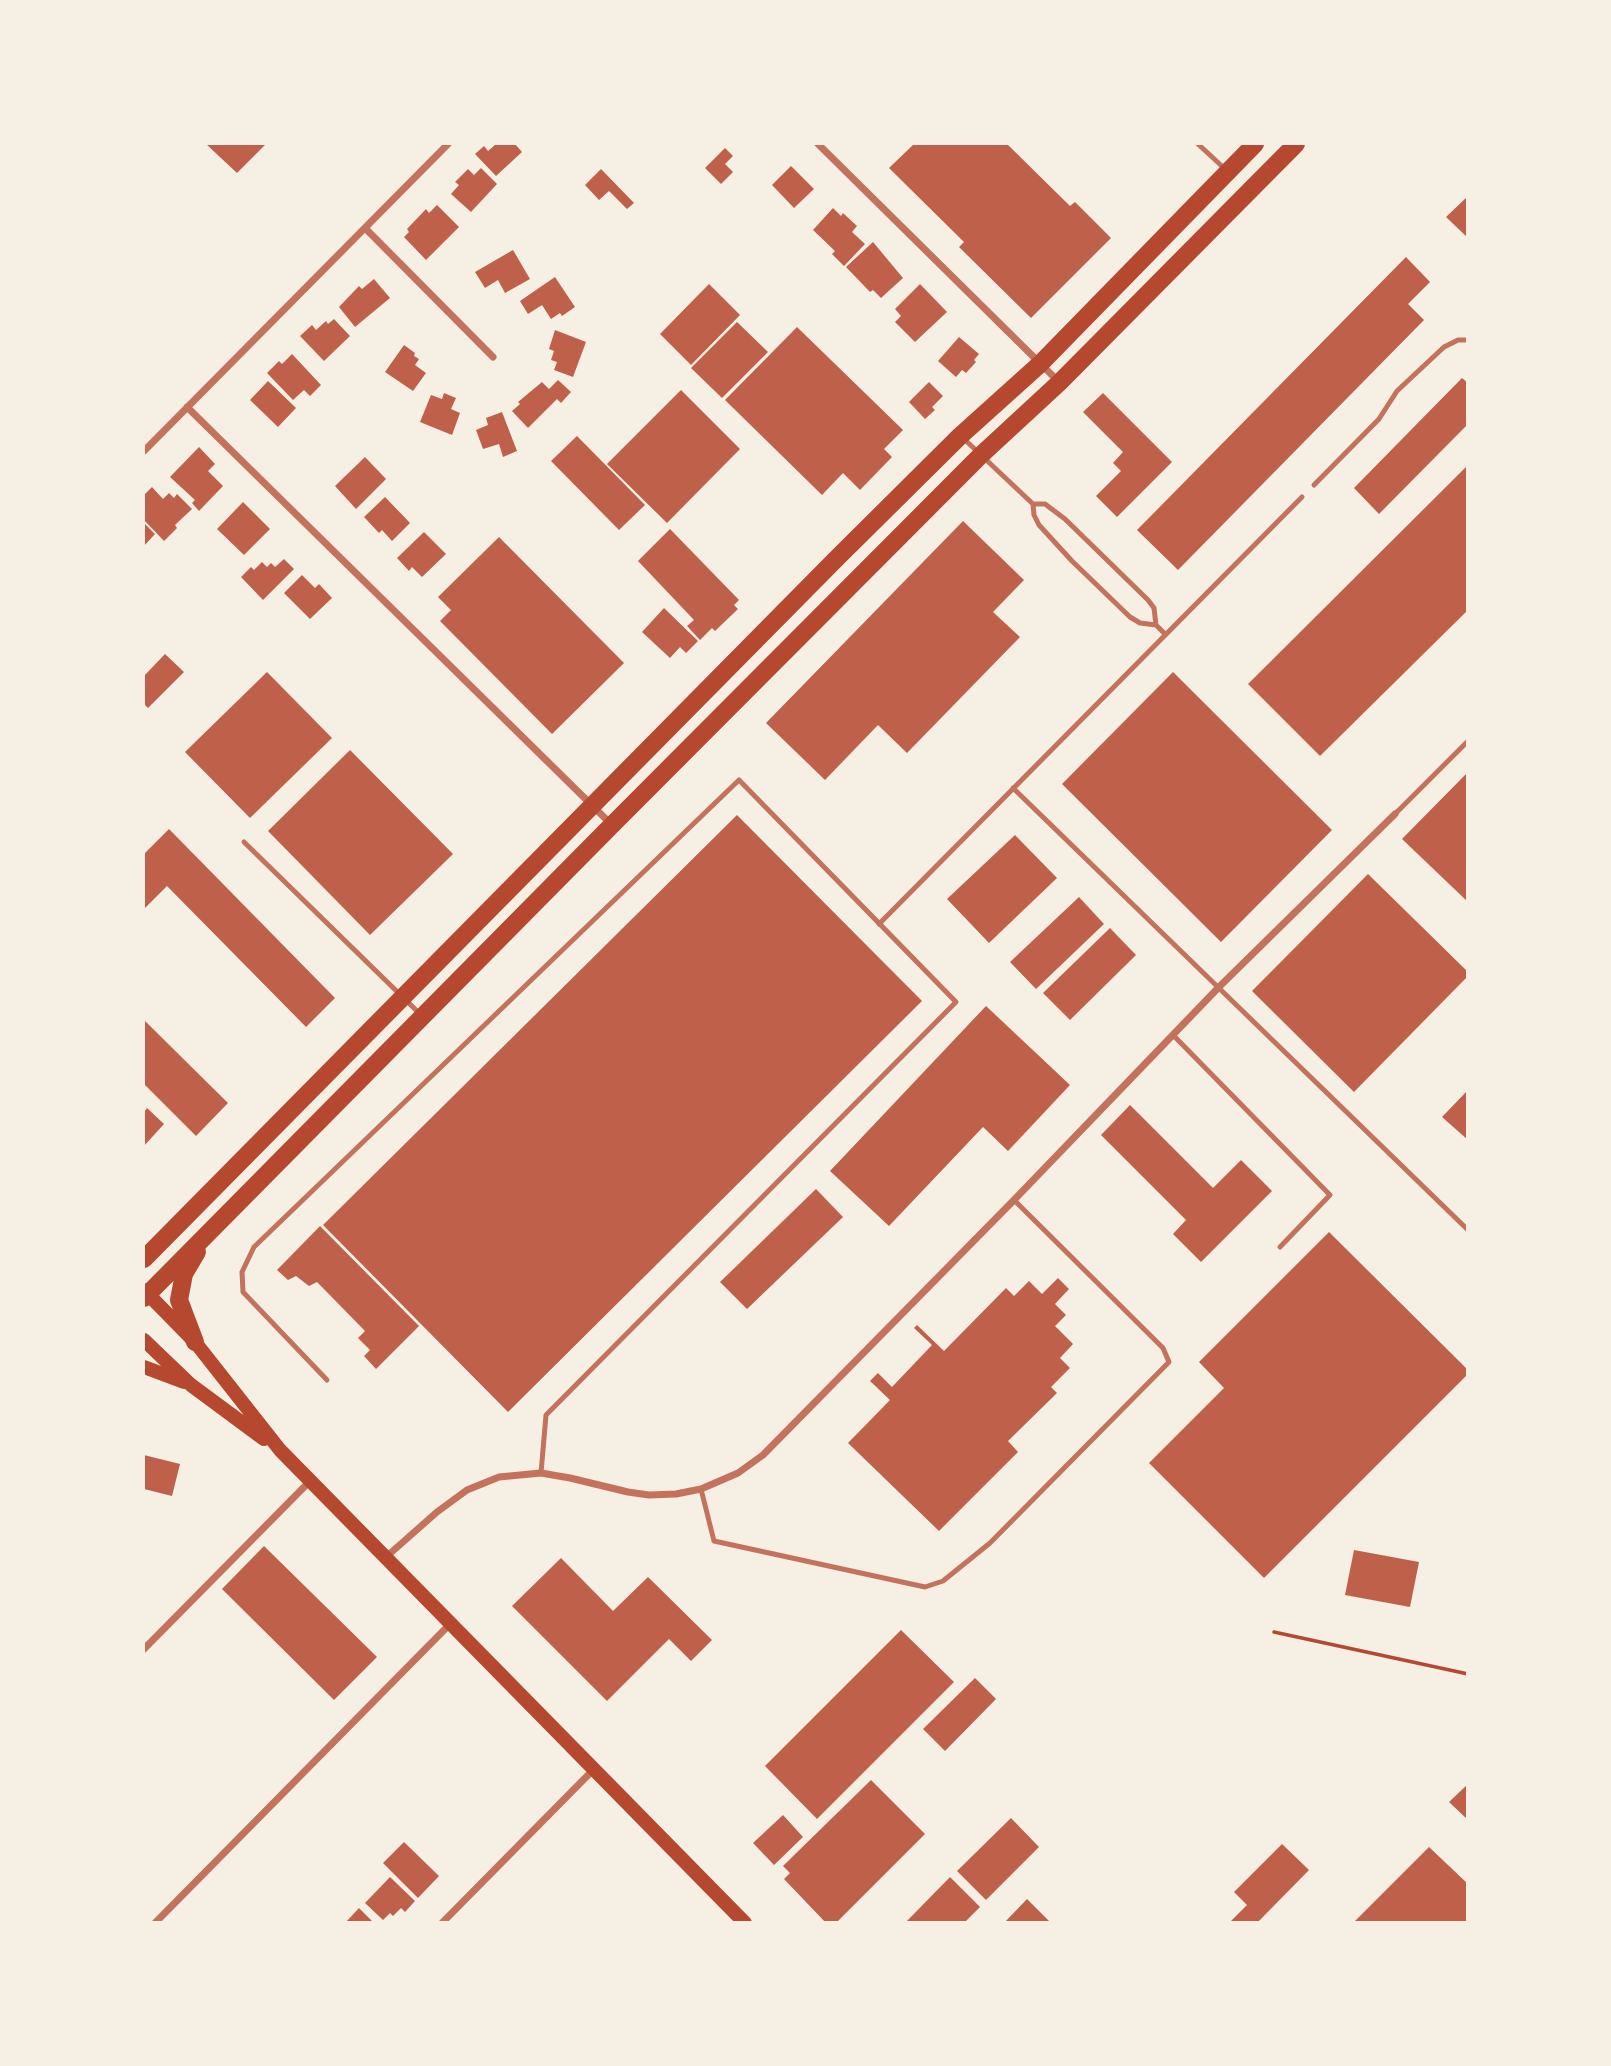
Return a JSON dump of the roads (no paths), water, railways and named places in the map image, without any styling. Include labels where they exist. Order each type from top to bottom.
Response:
[{"type":"highway","points":[[144,1259],[592,805],[960,436],[1040,364],[1255,144]]},
{"type":"highway","points":[[145,1294],[981,455],[1060,382],[1296,144]]},
{"type":"highway","points":[[195,1342],[179,1300],[184,1274],[207,1233]]},
{"type":"main road","points":[[144,1248],[163,1239]]},
{"type":"main road","points":[[145,1294],[195,1342],[280,1450],[737,1920]]},
{"type":"main road","points":[[144,1340],[191,1385],[280,1450]]},
{"type":"main road","points":[[144,1367],[191,1385]]},
{"type":"street","points":[[144,451],[448,144]]},
{"type":"street","points":[[818,144],[1060,382]]},
{"type":"street","points":[[365,228],[493,357]]},
{"type":"street","points":[[187,407],[612,825]]},
{"type":"street","points":[[385,1558],[437,1512],[467,1490],[499,1477],[541,1473],[628,1492],[649,1495],[676,1494],[701,1489],[738,1473],[763,1455],[1219,987],[1395,814]]},
{"type":"street","points":[[144,1649],[310,1481]]},
{"type":"street","points":[[155,1923],[450,1624]]},
{"type":"street","points":[[442,1923],[593,1770]]},
{"type":"lane","points":[[1198,144],[1227,172]]},
{"type":"lane","points":[[1314,485],[1379,419],[1398,391],[1444,347],[1458,340],[1468,340]]},
{"type":"lane","points":[[960,436],[1033,504],[1039,525],[1072,561],[1130,617],[1156,625],[1165,634]]},
{"type":"lane","points":[[879,923],[1301,497]]},
{"type":"lane","points":[[1033,504],[1045,504],[1065,519],[1148,600],[1154,608],[1156,625]]},
{"type":"lane","points":[[1395,814],[1468,741]]},
{"type":"lane","points":[[327,1380],[243,1292],[242,1272],[254,1247],[739,780],[956,1002],[546,1415],[541,1473]]},
{"type":"lane","points":[[1013,789],[1468,1230]]},
{"type":"lane","points":[[244,842],[422,1017]]},
{"type":"lane","points":[[1173,1035],[1330,1195],[1280,1247]]},
{"type":"lane","points":[[701,1489],[715,1541],[925,1587],[943,1581],[990,1543],[1168,1362],[1163,1348],[1014,1200]]}]
